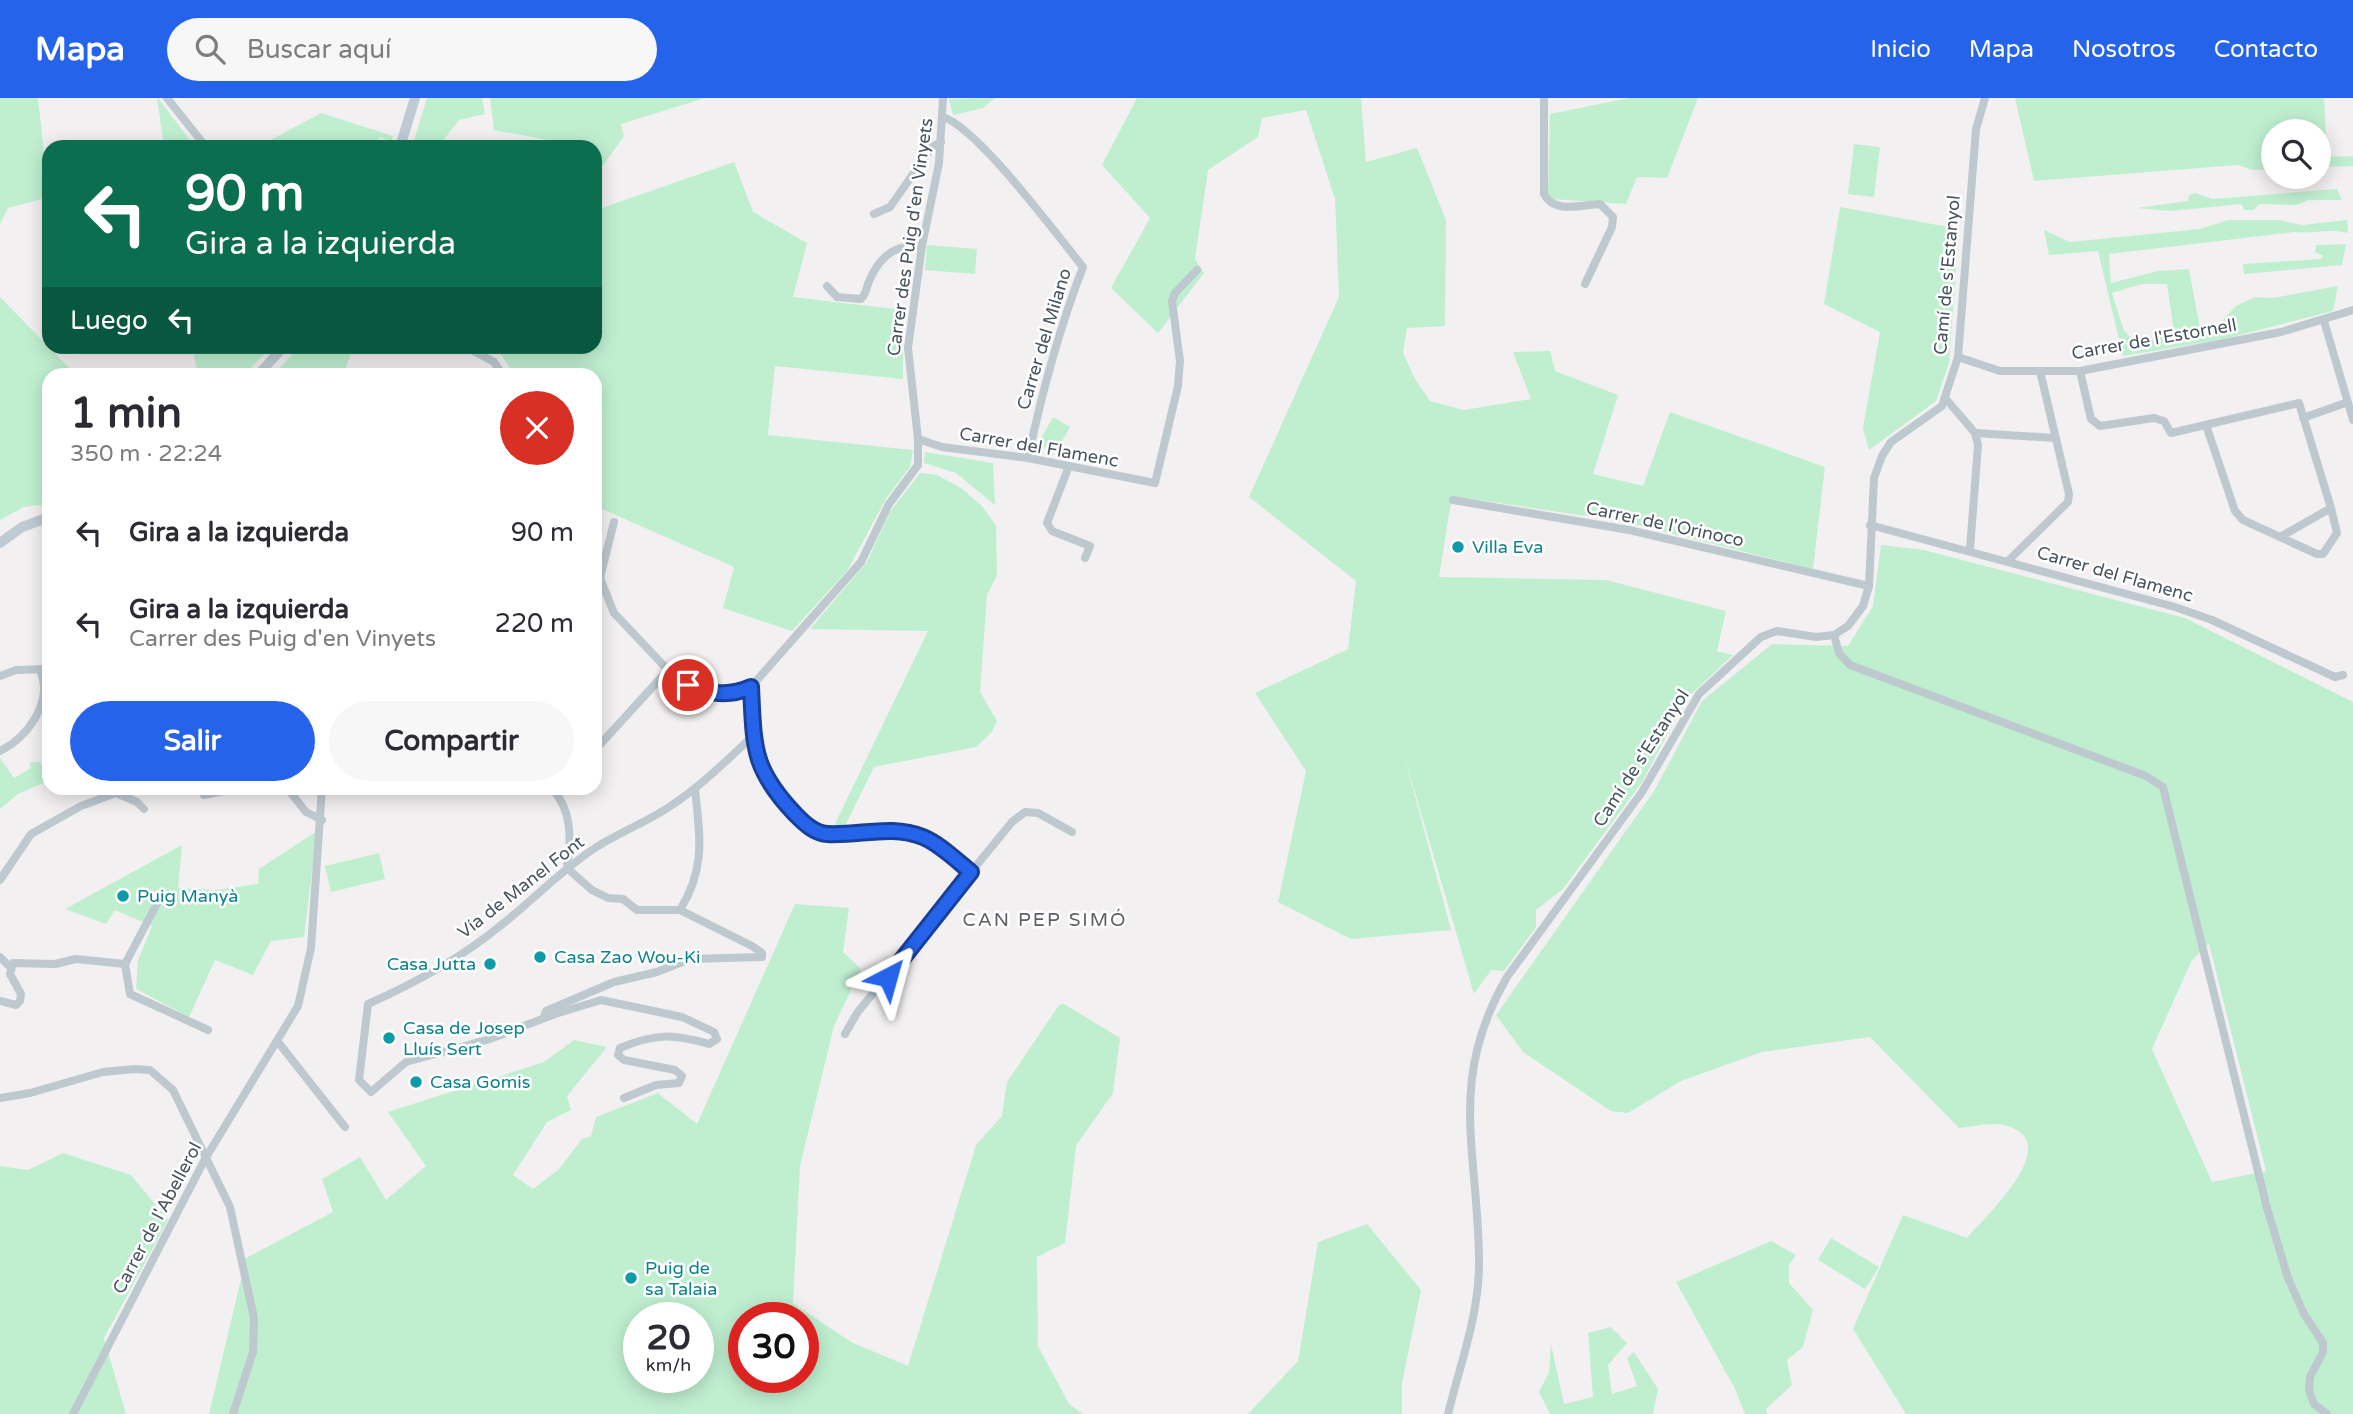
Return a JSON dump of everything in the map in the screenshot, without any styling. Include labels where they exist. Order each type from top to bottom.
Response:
[{"type":"street","points":[[167,98],[200,140]]},
{"type":"street","points":[[402,140],[415,98]]},
{"type":"street","name":"Carrer des Puig d'en Vinyets","points":[[751,687],[860,562],[889,504],[918,465],[918,439],[908,348],[922,246],[941,142],[943,98]]},
{"type":"street","points":[[1544,98],[1544,194],[1547,201],[1556,207],[1600,204],[1613,217],[1612,227],[1586,284]]},
{"type":"street","name":"Camí de s'Estanyol","points":[[1946,399],[1958,357],[1976,129],[1985,98]]},
{"type":"street","name":"Carrer del Milano","points":[[943,117],[957,123],[997,161],[1083,267],[1063,321],[1042,392],[1028,458]]},
{"type":"street","points":[[874,214],[890,207],[932,147],[941,142]]},
{"type":"street","points":[[827,286],[837,297],[861,299],[869,280],[893,249],[905,244],[922,246]]},
{"type":"street","name":"Carrer del Flamenc","points":[[918,439],[942,447],[1028,458],[1155,483],[1178,386],[1180,361],[1172,301],[1175,293],[1197,270]]},
{"type":"street","name":"Carrer de l'Estornell","points":[[1958,357],[2000,371],[2080,371],[2324,321],[2353,310]]},
{"type":"street","points":[[2324,321],[2353,420]]},
{"type":"street","points":[[264,368],[277,354]]},
{"type":"street","points":[[480,354],[494,362],[498,368]]},
{"type":"street","points":[[2009,560],[2068,502],[2069,494],[2040,371]]},
{"type":"street","points":[[2080,371],[2091,419],[2095,424],[2154,418],[2164,421],[2171,433],[2299,403],[2337,529],[2331,545],[2323,554],[2317,554],[2239,517],[2206,425]]},
{"type":"street","points":[[1970,549],[1978,445],[1975,433],[1946,399],[1937,411],[1885,449],[1874,478],[1868,586],[1860,612],[1848,626],[1834,635],[1839,653],[1850,665],[2146,776],[2163,787],[2267,1208],[2288,1278],[2304,1314],[2323,1343],[2323,1352],[2310,1377],[2309,1390],[2314,1404],[2327,1414]]},
{"type":"street","points":[[2303,418],[2348,402]]},
{"type":"street","points":[[1975,433],[2056,438]]},
{"type":"street","points":[[1069,466],[1047,523],[1052,531],[1090,546],[1085,558]]},
{"type":"street","name":"Carrer de l'Orinoco","points":[[1454,500],[1629,530],[1868,586]]},
{"type":"street","points":[[2280,537],[2331,508]]},
{"type":"street","points":[[0,543],[22,527],[42,520]]},
{"type":"street","points":[[602,570],[614,522]]},
{"type":"street","name":"Carrer del Flamenc","points":[[1870,525],[1970,549],[2175,607],[2212,620],[2335,677],[2343,675]]},
{"type":"street","points":[[602,588],[622,624],[668,670],[688,685],[706,693],[738,692],[751,687],[760,770],[779,797],[807,826],[825,834],[897,830],[925,837],[971,872]]},
{"type":"street","name":"Camí de s'Estanyol","points":[[1448,1414],[1469,1339],[1479,1263],[1469,1122],[1470,1082],[1474,1055],[1497,996],[1507,976],[1642,792],[1699,694],[1752,644],[1768,633],[1785,631],[1816,637],[1834,635]]},
{"type":"street","points":[[0,676],[16,670],[42,669]]},
{"type":"street","points":[[602,742],[668,670]]},
{"type":"street","points":[[0,751],[13,744],[32,724],[42,696]]},
{"type":"street","name":"Vía de Manel Font","points":[[544,1017],[490,1039],[406,1062],[370,1092],[359,1080],[368,1004],[396,992],[411,981],[439,970],[500,926],[567,868],[596,847],[667,809],[695,789],[754,734]]},
{"type":"street","points":[[680,910],[691,893],[700,864],[695,789]]},
{"type":"street","points":[[0,880],[31,834],[81,806],[111,795]]},
{"type":"street","points":[[121,795],[137,802],[144,809]]},
{"type":"street","points":[[293,795],[306,812],[322,820]]},
{"type":"street","name":"Carrer de l'Abellerol","points":[[73,1414],[205,1159],[278,1042],[304,985],[311,948],[322,795]]},
{"type":"street","points":[[544,1017],[547,1011],[576,998],[690,959],[762,957],[762,953],[752,946],[680,910],[637,911],[623,899],[607,898],[592,890],[567,868],[570,824],[559,795]]},
{"type":"street","points":[[845,1034],[857,1013],[1012,822],[1025,812],[1038,813],[1072,832]]},
{"type":"street","points":[[162,894],[124,964],[130,994],[208,1031]]},
{"type":"street","points":[[0,957],[10,967],[21,994],[16,1005],[0,1001]]},
{"type":"street","points":[[10,967],[20,961],[55,964],[85,959],[124,964]]},
{"type":"street","points":[[544,1017],[601,1000],[682,1017],[714,1032],[717,1039],[709,1044],[679,1035],[660,1035],[620,1048],[618,1055],[624,1060],[675,1070],[682,1076],[679,1083],[656,1085],[624,1098]]},
{"type":"street","points":[[278,1042],[345,1127]]},
{"type":"street","points":[[0,1098],[30,1093],[103,1072],[150,1070],[173,1090],[237,1228],[241,1267],[254,1318],[253,1352],[233,1414]]},
{"type":"green space","points":[[0,98],[38,98],[43,140],[42,199],[8,208],[0,224]]},
{"type":"green space","points":[[157,98],[190,140],[163,140]]},
{"type":"green space","points":[[427,98],[482,98],[485,114],[459,120],[443,140],[414,140]]},
{"type":"green space","points":[[490,98],[705,98],[621,124],[624,136],[602,167],[602,140],[548,140],[494,130]]},
{"type":"green space","points":[[995,98],[983,108],[953,115],[949,99]]},
{"type":"green space","points":[[1137,98],[1361,98],[1366,162],[1417,148],[1446,220],[1445,326],[1407,328],[1403,353],[1415,379],[1430,401],[1464,410],[1531,399],[1513,352],[1550,351],[1555,371],[1618,395],[1593,474],[1643,486],[1670,412],[1825,467],[1813,569],[1626,522],[1452,496],[1439,577],[1606,580],[1726,611],[1717,651],[1733,655],[1686,699],[1642,782],[1563,889],[1536,910],[1536,927],[1504,971],[1491,970],[1474,994],[1404,755],[1451,930],[1351,939],[1278,902],[1306,771],[1255,693],[1348,649],[1356,581],[1249,497],[1339,297],[1335,199],[1306,110],[1262,118],[1258,137],[1208,170],[1195,259],[1204,273],[1158,333],[1111,288],[1150,218],[1102,165]]},
{"type":"green space","points":[[1629,98],[1698,98],[1667,178],[1637,177],[1626,204],[1551,199],[1548,192],[1550,114]]},
{"type":"green space","points":[[2015,98],[2324,98],[2325,119],[2261,119],[2261,170],[2238,165],[2034,181]]},
{"type":"green space","points":[[321,113],[393,136],[392,140],[380,137],[378,140],[271,140]]},
{"type":"green space","points":[[1854,144],[1880,147],[1874,197],[1848,194]]},
{"type":"green space","points":[[2353,156],[2353,166],[2331,167],[2331,157]]},
{"type":"green space","points":[[734,162],[753,212],[807,243],[793,297],[903,310],[903,379],[775,366],[768,435],[913,450],[910,467],[887,497],[847,571],[792,631],[723,608],[734,567],[602,509],[602,368],[510,368],[501,354],[602,354],[602,208]]},
{"type":"green space","points":[[2337,189],[2342,200],[2308,200],[2297,205],[2259,204],[2254,210],[2245,210],[2241,204],[2171,211],[2137,208],[2188,201],[2189,195],[2195,193],[2213,199]]},
{"type":"green space","points":[[1840,207],[1959,229],[1949,363],[1936,401],[1869,450],[1863,428],[1880,332],[1824,304]]},
{"type":"green space","points":[[2228,220],[2278,220],[2302,225],[2347,220],[2348,233],[2295,232],[2109,254],[2111,283],[2158,271],[2189,269],[2200,329],[2221,322],[2236,306],[2255,297],[2273,298],[2338,286],[2333,311],[2224,339],[2123,356],[2098,251],[2049,255],[2044,230],[2070,242],[2200,229]],"holes":[[[2142,284],[2167,284],[2174,331],[2138,345],[2124,331],[2112,293]]]},
{"type":"green space","points":[[2346,244],[2342,265],[2244,274],[2243,264],[2321,259],[2323,256],[2315,252],[2316,245]]},
{"type":"green space","points":[[927,245],[977,249],[975,274],[925,270]]},
{"type":"green space","points":[[0,297],[42,340],[42,354],[56,354],[69,368],[42,368],[42,505],[24,507],[0,520]]},
{"type":"green space","points":[[194,354],[264,354],[251,368],[196,368]]},
{"type":"green space","points":[[293,354],[351,354],[346,368],[280,368]]},
{"type":"green space","points":[[1053,417],[1070,427],[1055,453],[1038,444]]},
{"type":"green space","points":[[925,452],[993,463],[995,505],[956,473],[924,463]]},
{"type":"green space","points":[[920,473],[937,475],[961,488],[982,506],[996,526],[997,575],[987,595],[980,692],[997,721],[992,732],[976,747],[874,767],[844,828],[832,830],[928,631],[810,629],[867,562],[890,512]]},
{"type":"green space","points":[[1881,545],[1924,550],[2185,618],[2353,702],[2353,1414],[1906,1414],[1853,1329],[1903,1215],[1967,1238],[2004,1196],[2026,1161],[2028,1145],[2021,1133],[1998,1124],[1959,1128],[1870,1037],[1762,1052],[1681,1081],[1628,1113],[1611,1111],[1523,1052],[1496,1015],[1654,791],[1702,701],[1772,644],[1848,646],[1873,606]],"holes":[[[2209,944],[2266,1171],[2212,1182],[2152,1049],[2192,960]]]},
{"type":"green space","points":[[0,758],[14,778],[31,768],[30,762],[40,762],[42,783],[18,794],[0,809]]},
{"type":"green space","points":[[317,831],[304,937],[271,941],[253,975],[215,960],[189,1017],[136,989],[138,960],[152,926],[115,910],[106,924],[65,909],[182,845],[178,888],[216,890],[258,884],[259,869]]},
{"type":"green space","points":[[379,853],[385,879],[331,892],[325,866]]},
{"type":"green space","points":[[795,904],[849,908],[843,952],[861,969],[834,1026],[800,1166],[793,1302],[728,1302],[728,1393],[819,1393],[819,1320],[851,1342],[908,1366],[976,1145],[1002,1116],[1007,1082],[1059,1005],[1064,1004],[1120,1038],[1113,1093],[1076,1146],[1065,1243],[1037,1257],[1038,1346],[1069,1404],[1083,1414],[209,1414],[246,1258],[333,1212],[322,1179],[360,1157],[386,1200],[426,1166],[388,1112],[544,1062],[574,1040],[607,1047],[567,1096],[571,1110],[547,1122],[513,1175],[533,1189],[559,1169],[582,1139],[591,1136],[596,1117],[658,1093],[697,1124]]},
{"type":"green space","points":[[63,1153],[131,1175],[168,1220],[104,1338],[126,1414],[0,1414],[0,1166],[28,1170]]},
{"type":"green space","points":[[1367,1224],[1421,1290],[1402,1383],[1402,1414],[1248,1414],[1298,1361],[1318,1242]]},
{"type":"green space","points":[[1831,1238],[1879,1267],[1865,1289],[1818,1260]]},
{"type":"green space","points":[[1771,1241],[1796,1255],[1789,1265],[1789,1283],[1813,1310],[1803,1347],[1787,1360],[1792,1385],[1766,1409],[1767,1414],[1745,1414],[1734,1387],[1676,1282]]},
{"type":"green space","points":[[1611,1327],[1627,1343],[1608,1365],[1612,1394],[1637,1386],[1627,1358],[1634,1352],[1658,1389],[1653,1414],[1550,1414],[1539,1392],[1549,1372],[1551,1344],[1564,1404],[1593,1397],[1588,1333]]},
{"type":"place","name":"Villa Eva","points":[[1458,547]]},
{"type":"place","name":"Puig Manyà","points":[[123,896]]},
{"type":"place","name":"Casa Zao Wou-Ki","points":[[540,957]]},
{"type":"place","name":"Casa Jutta","points":[[490,964]]},
{"type":"place","name":"Casa de Josep Lluís Sert","points":[[389,1038]]},
{"type":"place","name":"Casa Gomis","points":[[416,1082]]},
{"type":"place","name":"Puig de sa Talaia","points":[[631,1278]]},
{"type":"district","name":"CAN PEP SIMÓ","points":[[1045,920]]},
{"type":"route","points":[[688,685],[706,693],[723,694],[751,687],[760,770],[779,797],[807,826],[825,834],[897,830],[925,837],[971,872],[888,977]]}]
